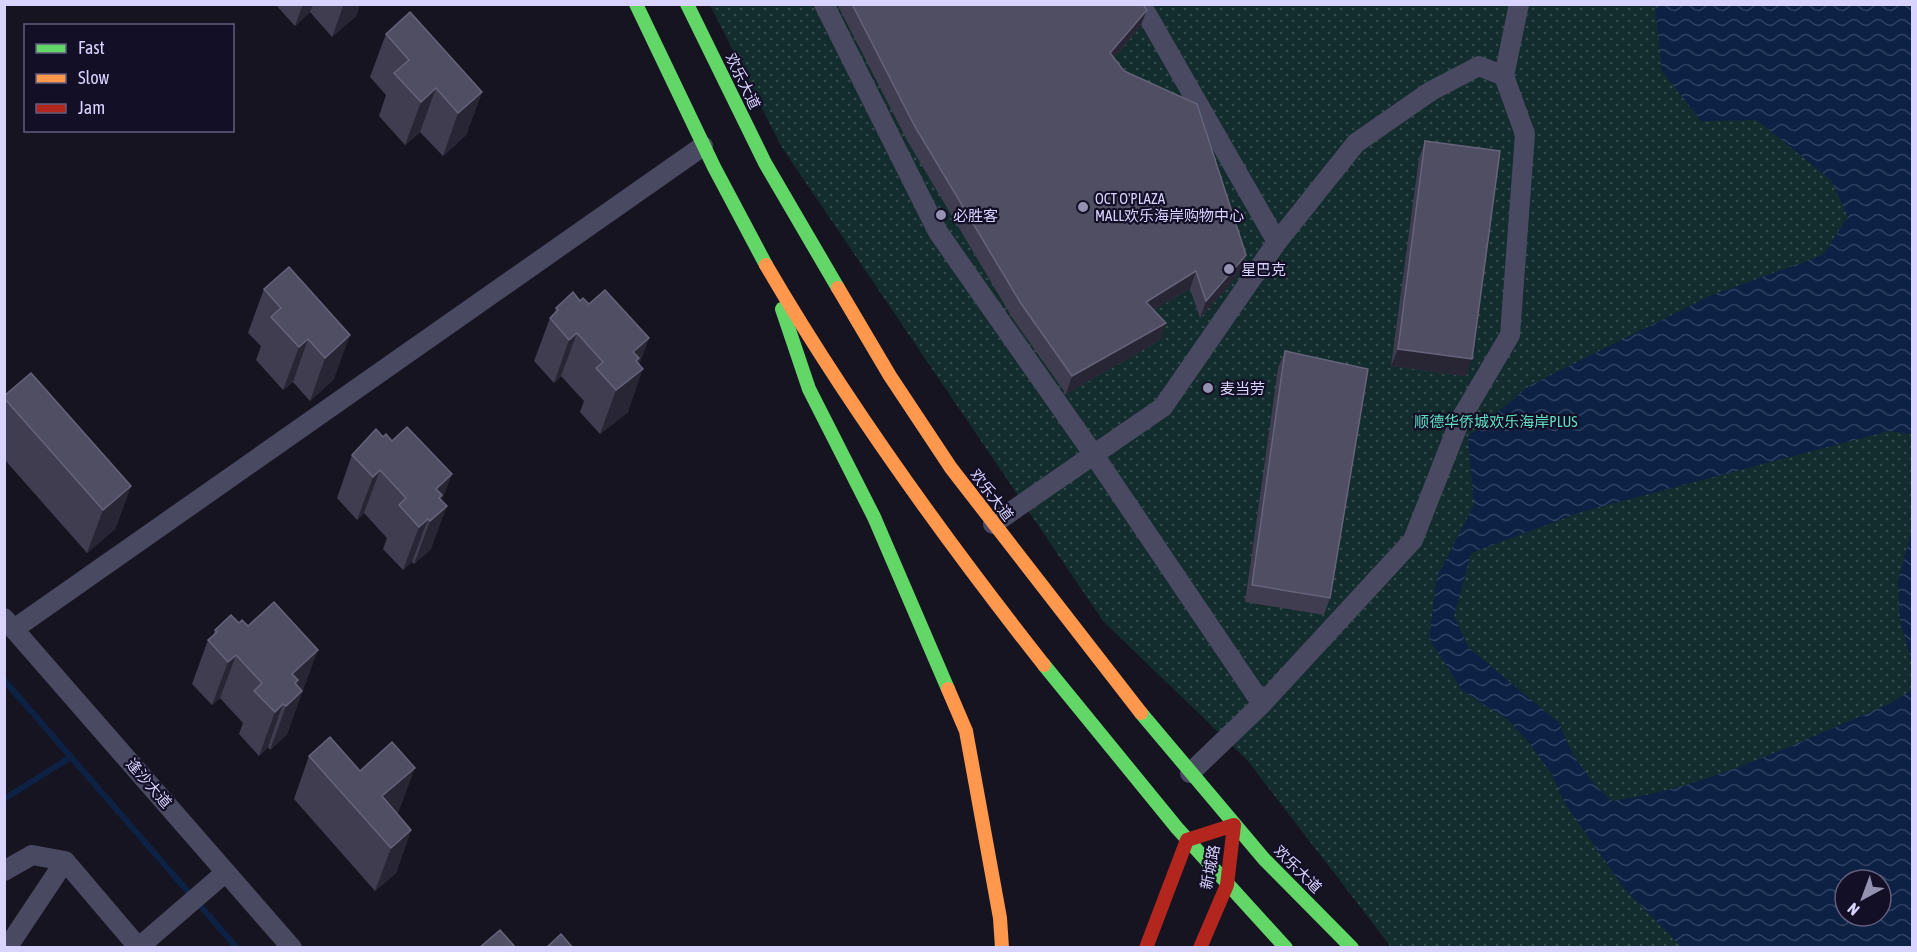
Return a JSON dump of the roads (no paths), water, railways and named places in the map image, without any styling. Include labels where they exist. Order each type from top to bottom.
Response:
[{"type":"street","points":[[636,4],[703,146],[767,267],[935,521],[1029,648],[1077,699],[1187,840],[1286,948]]},
{"type":"street","name":"欢乐大道","points":[[687,4],[765,163],[890,376],[951,468],[1104,677],[1234,825],[1352,948]]},
{"type":"street","points":[[824,4],[938,232],[1094,455],[1262,704]]},
{"type":"street","points":[[1141,4],[1277,242]]},
{"type":"street","points":[[1190,773],[1262,704],[1413,540],[1460,420],[1509,335],[1525,134],[1504,76],[1519,4]]},
{"type":"street","points":[[993,524],[1163,407],[1277,242],[1356,143],[1431,91],[1479,66],[1504,76]]},
{"type":"street","points":[[9,623],[703,146]]},
{"type":"street","points":[[767,267],[809,389],[874,517],[966,731],[999,918],[1002,948]]},
{"type":"street","name":"逢沙大道","points":[[9,623],[220,877],[292,948]]},
{"type":"street","points":[[1187,840],[1234,825]]},
{"type":"street","name":"新城路","points":[[1200,948],[1227,885],[1234,825]]},
{"type":"street","name":"新城路","points":[[1146,948],[1187,840]]},
{"type":"street","points":[[4,871],[32,855],[65,861],[132,945],[167,924],[220,877]]},
{"type":"street","points":[[8,948],[65,861]]},
{"type":"water","points":[[1655,5],[1912,5],[1912,434],[1889,431],[1584,511],[1471,553],[1454,616],[1469,648],[1559,723],[1573,755],[1593,783],[1612,801],[1647,795],[1717,775],[1887,705],[1912,690],[1912,947],[1682,947],[1624,888],[1564,802],[1552,774],[1527,740],[1507,719],[1463,691],[1429,639],[1437,577],[1474,505],[1468,437],[1529,386],[1710,296],[1823,255],[1848,217],[1831,180],[1757,120],[1701,121],[1662,71]]},
{"type":"water","points":[[1912,530],[1912,664],[1900,620],[1898,580]]},
{"type":"waterway","points":[[4,680],[237,948]]},
{"type":"waterway","points":[[4,799],[71,757]]},
{"type":"place","name":"OCT O'PLAZA MALL欢乐海岸购物中心","points":[[1083,207]]},
{"type":"place","name":"必胜客","points":[[941,215]]},
{"type":"place","name":"星巴克","points":[[1229,269]]},
{"type":"place","name":"麦当劳","points":[[1208,388]]},
{"type":"park label","name":"顺德华侨城欢乐海岸PLUS","points":[[1496,421]]}]
